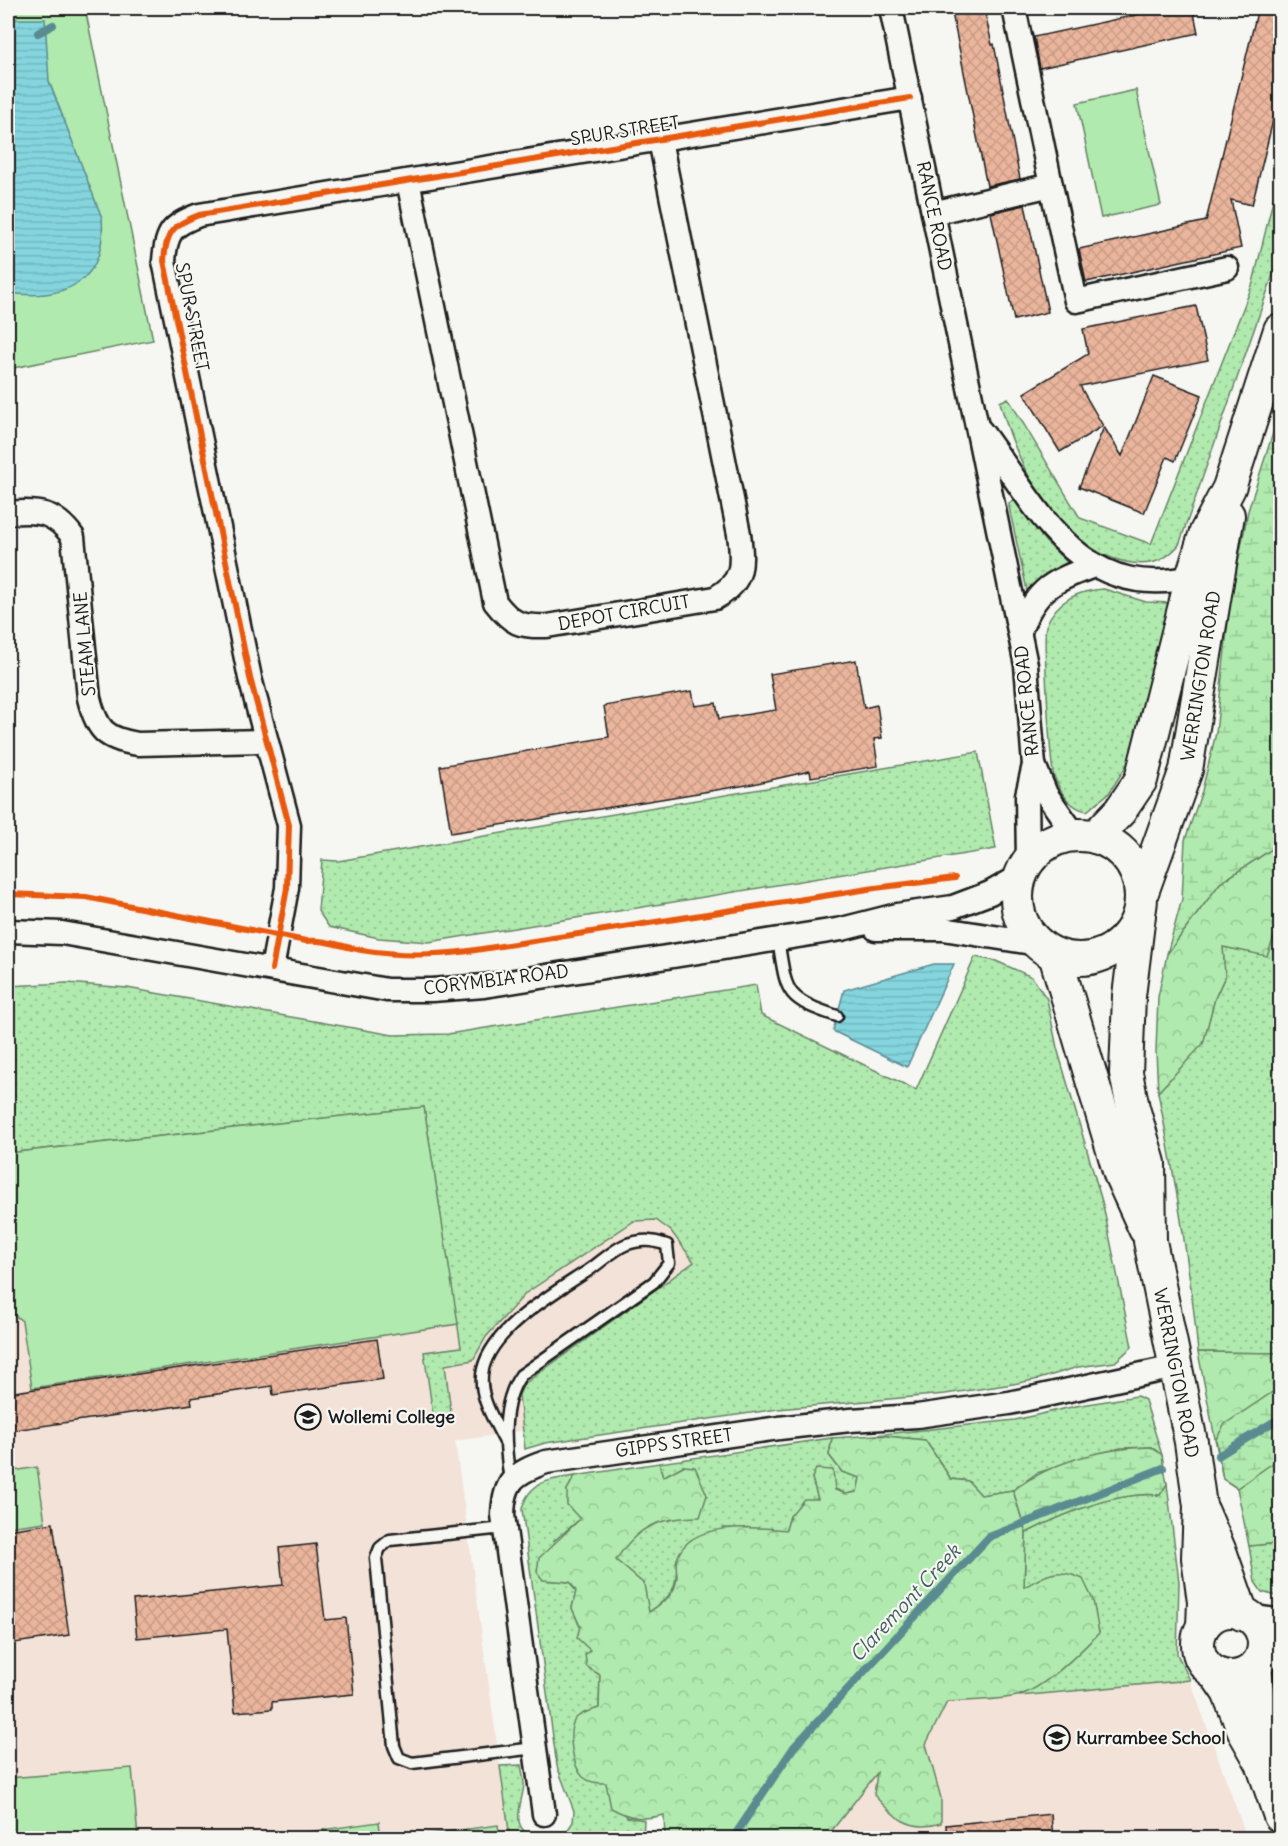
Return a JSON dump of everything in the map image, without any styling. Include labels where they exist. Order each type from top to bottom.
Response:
[{"type":"main road","name":"WERRINGTON ROAD","points":[[1085,836],[1120,811],[1141,780],[1191,577],[1206,532],[1229,488],[1281,330]]},
{"type":"main road","name":"WERRINGTON ROAD","points":[[1203,1626],[1204,1602],[1198,1558],[1200,1506],[1191,1442],[1150,1241],[1149,1163],[1132,1107],[1126,1073],[1129,996],[1140,905],[1186,770],[1213,595],[1227,528],[1229,488]]},
{"type":"main road","points":[[1085,836],[1113,844],[1127,857],[1138,875],[1140,905],[1130,933],[1115,948],[1086,958],[1047,949],[1025,928],[1018,909],[1017,892],[1024,869],[1039,849],[1056,839],[1085,836]]},
{"type":"main road","name":"WERRINGTON ROAD","points":[[1047,949],[1120,1174],[1150,1241]]},
{"type":"main road","name":"WERRINGTON ROAD","points":[[1200,1506],[1221,1554],[1258,1618]]},
{"type":"main road","points":[[1262,1763],[1266,1658],[1263,1636],[1258,1618],[1221,1613],[1203,1626],[1198,1647],[1201,1658],[1228,1692],[1245,1733],[1262,1763],[1281,1816]]},
{"type":"main road","points":[[1215,1673],[1236,1677],[1266,1658]]},
{"type":"street","name":"RANCE ROAD","points":[[891,8],[1020,632],[1031,702],[1034,765],[1027,795],[1024,869]]},
{"type":"street","points":[[1014,8],[1076,301],[1227,268]]},
{"type":"street","name":"SPUR STREET","points":[[273,969],[287,888],[290,856],[289,825],[250,678],[164,261],[166,244],[171,231],[180,222],[199,215],[910,98]]},
{"type":"street","name":"DEPOT CIRCUIT","points":[[408,181],[495,602],[508,619],[526,627],[547,626],[715,598],[729,590],[739,575],[742,556],[660,140]]},
{"type":"street","points":[[933,213],[1051,185]]},
{"type":"street","name":"RANCE ROAD","points":[[976,425],[1043,519],[1065,543],[1094,566],[1124,578],[1148,583],[1191,577]]},
{"type":"street","name":"STEAM LANE","points":[[8,513],[44,513],[62,522],[73,537],[77,559],[89,698],[93,716],[102,731],[118,741],[138,744],[265,741]]},
{"type":"street","points":[[1020,632],[1029,606],[1044,590],[1066,576],[1094,566]]},
{"type":"street","name":"RANCE ROAD","points":[[1034,765],[1046,794],[1085,836]]},
{"type":"street","name":"CORYMBIA ROAD","points":[[8,931],[62,933],[387,990],[432,990],[484,986],[842,929],[897,915],[953,907],[990,893],[1024,869]]},
{"type":"street","name":"CORYMBIA ROAD","points":[[842,929],[943,929],[974,932],[1047,949]]},
{"type":"street","name":"GIPPS STREET","points":[[510,1481],[526,1469],[546,1462],[779,1428],[850,1420],[917,1416],[1009,1403],[1175,1367]]},
{"type":"street","points":[[510,1481],[503,1496],[504,1528],[544,1814]]},
{"type":"lane","points":[[778,939],[789,991],[806,1005],[837,1016]]},
{"type":"lane","points":[[505,1442],[487,1406],[482,1385],[483,1368],[495,1346],[532,1309],[625,1245],[650,1239],[667,1245],[669,1263],[654,1282],[521,1376],[511,1390],[505,1442],[510,1481]]},
{"type":"lane","points":[[504,1528],[390,1540],[380,1548],[376,1558],[394,1746],[399,1758],[412,1763],[535,1748]]},
{"type":"shaded area","name":"Wollemi College","points":[[67,983],[127,988],[393,1035],[448,1034],[756,985],[761,1015],[917,1090],[773,1392],[455,1441],[510,1838],[8,1838],[8,986]]},
{"type":"shaded area","name":"Kurrambee School","points":[[1190,1680],[1247,1838],[826,1838],[930,1704]]},
{"type":"green space","points":[[8,8],[85,8],[153,340],[8,369]]},
{"type":"green space","points":[[1136,90],[1161,205],[1101,218],[1077,103]]},
{"type":"green space","points":[[1280,171],[1280,255],[1179,545],[1168,556],[1156,562],[1142,564],[1126,562],[1101,554],[1079,540],[1043,500],[1017,451],[1000,402],[1008,398],[1080,518],[1151,544],[1253,283]]},
{"type":"green space","points":[[1280,411],[1280,846],[1220,883],[1167,954],[1182,899],[1185,840],[1202,791],[1216,733],[1230,603],[1248,511]]},
{"type":"green space","points":[[1016,500],[1045,541],[1068,563],[1053,572],[1028,595],[1009,507],[1009,503]]},
{"type":"green space","points":[[1104,589],[1146,602],[1171,603],[1130,760],[1109,793],[1087,811],[1070,803],[1059,788],[1054,776],[1049,726],[1045,635],[1050,617],[1062,603],[1078,594]]},
{"type":"green space","points":[[978,752],[996,849],[429,942],[379,938],[329,927],[318,911],[322,860],[338,861]]},
{"type":"green space","points":[[1276,846],[1280,846],[1280,921],[1267,956],[1223,947],[1225,976],[1215,998],[1203,1044],[1158,1092],[1156,1051],[1158,997],[1167,954],[1220,883]]},
{"type":"green space","points":[[1280,921],[1280,1353],[1198,1352],[1181,1221],[1158,1092],[1203,1043],[1215,998],[1225,976],[1223,947],[1267,955]]},
{"type":"green space","points":[[975,957],[996,961],[1032,977],[1047,999],[1057,1048],[1103,1205],[1132,1347],[1115,1362],[1078,1367],[1013,1384],[945,1394],[778,1409],[545,1443],[525,1449],[519,1395],[524,1384],[694,1262],[671,1231],[656,1220],[634,1221],[526,1293],[486,1337],[473,1360],[445,1365],[452,1420],[434,1422],[424,1352],[461,1347],[424,1107],[8,1153],[8,986],[67,983],[127,988],[393,1035],[448,1034],[756,985],[761,1015],[916,1090]]},
{"type":"green space","points":[[424,1107],[458,1324],[32,1388],[22,1321],[8,1310],[8,1153]]},
{"type":"green space","points":[[1198,1352],[1280,1353],[1280,1543],[1249,1546],[1237,1488],[1223,1479]]},
{"type":"green space","points":[[1280,1387],[1280,1458],[1237,1488],[1223,1479],[1216,1439],[1225,1424]]},
{"type":"green space","points":[[1137,1396],[1145,1400],[1162,1455],[1151,1447],[1120,1448],[1037,1473],[1013,1490],[981,1495],[968,1481],[951,1479],[925,1440],[876,1435],[1015,1420],[1076,1406]]},
{"type":"green space","points":[[876,1435],[925,1440],[951,1479],[968,1481],[981,1495],[1013,1490],[1026,1533],[1024,1587],[1059,1573],[1083,1579],[1093,1600],[1099,1633],[1061,1669],[1027,1692],[1000,1699],[947,1702],[926,1744],[941,1798],[941,1823],[920,1826],[903,1821],[896,1816],[874,1795],[877,1773],[826,1838],[665,1838],[664,1815],[637,1818],[611,1808],[606,1783],[591,1782],[583,1777],[576,1766],[572,1750],[571,1734],[574,1721],[582,1714],[599,1708],[600,1675],[587,1667],[585,1655],[590,1650],[577,1638],[580,1626],[572,1608],[576,1591],[570,1582],[543,1580],[537,1572],[539,1558],[580,1519],[567,1505],[567,1490],[575,1476],[659,1463],[663,1477],[683,1466],[695,1467],[707,1495],[700,1517],[673,1519],[651,1525],[633,1538],[616,1560],[644,1584],[649,1612],[671,1594],[676,1583],[677,1559],[684,1546],[695,1538],[724,1529],[786,1530],[790,1516],[804,1499],[818,1499],[812,1478],[816,1469],[833,1470],[835,1490],[846,1494],[857,1492],[860,1478],[842,1472],[829,1455],[832,1438]]},
{"type":"green space","points":[[832,1438],[829,1455],[842,1472],[860,1478],[857,1492],[846,1494],[812,1478],[818,1499],[790,1516],[786,1530],[724,1528],[677,1559],[676,1578],[672,1591],[648,1613],[615,1560],[633,1537],[653,1525],[672,1518],[683,1466],[663,1477],[659,1463]]},
{"type":"green space","points":[[1151,1447],[1162,1455],[1167,1484],[1160,1495],[1126,1496],[1091,1505],[1026,1533],[1013,1490],[1045,1471],[1079,1458],[1114,1450]]},
{"type":"green space","points":[[37,1467],[45,1522],[8,1527],[8,1472]]},
{"type":"green space","points":[[575,1476],[567,1490],[580,1519],[554,1541],[543,1580],[570,1582],[576,1592],[572,1608],[600,1675],[599,1708],[584,1713],[606,1783],[627,1817],[644,1820],[643,1838],[554,1838],[567,1831],[573,1822],[574,1811],[557,1766],[522,1509],[525,1500],[535,1487],[549,1480]]},
{"type":"green space","points":[[1167,1484],[1179,1582],[1177,1654],[1190,1680],[1019,1696],[1061,1667],[1099,1632],[1024,1588],[1026,1533],[1091,1505],[1126,1496],[1160,1495]]},
{"type":"green space","points":[[1280,1543],[1280,1597],[1262,1592],[1255,1582],[1249,1546]]},
{"type":"green space","points":[[521,1765],[524,1785],[519,1808],[519,1823],[528,1834],[538,1838],[510,1838],[500,1766]]},
{"type":"green space","points":[[132,1768],[138,1838],[8,1838],[8,1778]]},
{"type":"green space","points":[[379,1822],[381,1838],[264,1838]]},
{"type":"green space","points":[[498,1825],[500,1838],[401,1838]]},
{"type":"water","points":[[8,19],[45,19],[49,81],[102,218],[102,240],[97,258],[89,272],[64,290],[47,294],[8,293]]},
{"type":"water","points":[[934,964],[954,964],[907,1067],[833,1031],[844,990]]},
{"type":"building","points":[[951,8],[984,8],[992,45],[994,44],[1020,179],[987,186]]},
{"type":"building","points":[[1168,8],[1193,8],[1198,33],[1040,68],[1034,37]]},
{"type":"building","points":[[1258,8],[1281,8],[1281,88],[1252,205],[1231,200],[1241,248],[1086,282],[1079,249],[1206,221]]},
{"type":"building","points":[[1025,205],[1048,312],[1014,320],[991,213]]},
{"type":"building","points":[[1196,306],[1208,360],[1080,386],[1103,426],[1060,452],[1024,393],[1088,354],[1083,329]]},
{"type":"building","points":[[1154,376],[1202,395],[1175,461],[1167,457],[1144,513],[1079,487],[1104,427],[1122,456]]},
{"type":"building","points":[[856,660],[864,708],[877,705],[882,738],[874,739],[878,766],[811,777],[810,771],[753,784],[451,833],[440,766],[609,737],[604,706],[692,691],[695,706],[716,703],[719,719],[776,710],[770,674]]},
{"type":"building","points":[[377,1339],[383,1379],[273,1395],[272,1386],[191,1398],[192,1404],[8,1431],[8,1393]]},
{"type":"building","points":[[53,1523],[69,1635],[8,1644],[8,1530]]},
{"type":"building","points":[[316,1544],[325,1620],[346,1618],[354,1694],[272,1702],[272,1709],[235,1712],[227,1629],[137,1638],[133,1600],[283,1585],[279,1548]]},
{"type":"building","points":[[1051,1814],[1053,1839],[947,1839],[946,1825]]},
{"type":"waterway","points":[[38,33],[53,25]]},
{"type":"waterway","name":"Claremont Creek","points":[[1218,1456],[1280,1418]]},
{"type":"waterway","name":"Claremont Creek","points":[[733,1838],[794,1747],[989,1537],[1163,1468]]},
{"type":"cycle path","points":[[272,969],[287,888],[289,825],[250,678],[164,261],[172,231],[182,222],[199,215],[910,98]]},
{"type":"cycle path","points":[[8,894],[86,897],[354,949],[402,954],[442,954],[875,888],[955,878]]},
{"type":"place","name":"Wollemi College","points":[[308,1417]]},
{"type":"place","name":"Kurrambee School","points":[[1057,1738]]}]
